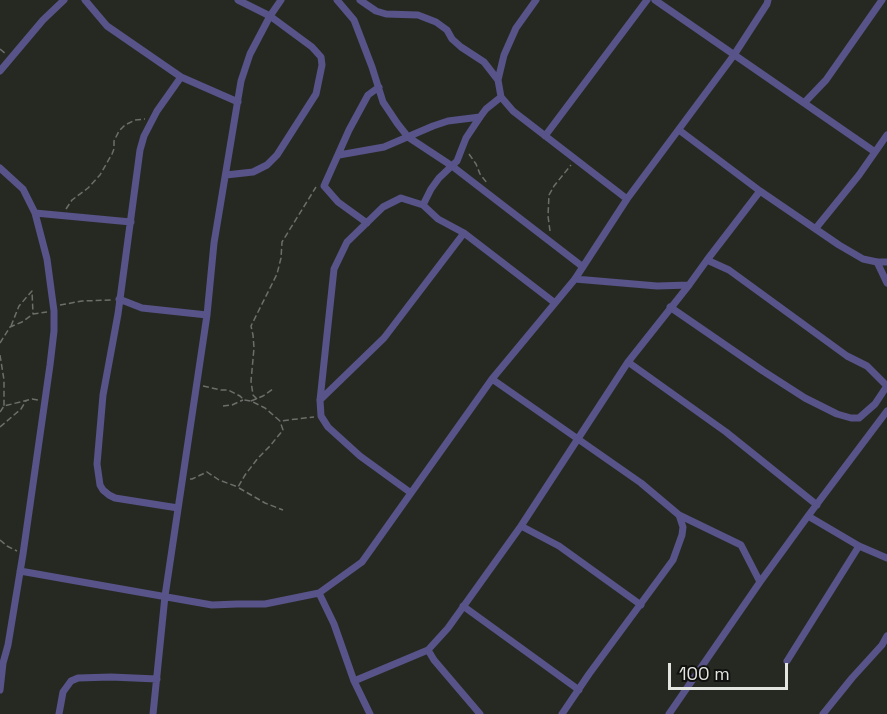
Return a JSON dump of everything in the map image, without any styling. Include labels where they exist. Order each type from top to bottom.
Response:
[{"type":"street","points":[[0,71],[43,20],[64,0]]},
{"type":"street","points":[[85,0],[107,26],[182,77],[238,102]]},
{"type":"street","points":[[226,175],[253,172],[267,165],[277,155],[316,94],[322,65],[321,57],[312,48],[270,16],[238,0]]},
{"type":"street","points":[[153,714],[165,596],[207,315],[214,243],[241,81],[247,61],[270,16],[281,0]]},
{"type":"street","points":[[337,0],[354,20],[383,102],[408,137],[452,166],[583,267]]},
{"type":"street","points":[[360,0],[376,11],[386,14],[418,15],[436,22],[447,30],[452,39],[483,62],[498,80]]},
{"type":"street","points":[[536,0],[516,28],[504,56],[498,80],[501,97],[513,111],[627,199]]},
{"type":"street","points":[[544,136],[647,0]]},
{"type":"street","points":[[655,0],[874,152]]},
{"type":"street","points":[[20,571],[212,605],[266,604],[319,593],[362,562],[492,379],[575,279],[627,199],[734,55],[768,0]]},
{"type":"street","points":[[804,104],[825,80],[882,0]]},
{"type":"street","points":[[178,508],[115,498],[103,490],[100,485],[97,464],[103,395],[118,314],[140,150],[153,118],[182,77]]},
{"type":"street","points":[[367,223],[338,202],[324,186],[349,130],[368,95],[379,87]]},
{"type":"street","points":[[423,205],[439,178],[457,161],[466,138],[480,117],[501,97]]},
{"type":"street","points":[[339,155],[384,147],[448,121],[480,117]]},
{"type":"street","points":[[679,130],[760,191],[852,253],[863,259],[887,262]]},
{"type":"street","points":[[816,228],[860,175],[887,135]]},
{"type":"street","points":[[0,168],[23,189],[34,213],[48,259],[54,308],[54,332],[45,400],[9,645],[2,664],[0,690]]},
{"type":"street","points":[[354,681],[428,650],[448,628],[521,526],[628,362],[760,191]]},
{"type":"street","points":[[411,493],[360,456],[328,427],[321,416],[320,400],[334,269],[347,242],[383,207],[401,198],[423,205],[438,219],[464,233],[555,303]]},
{"type":"street","points":[[34,213],[131,222]]},
{"type":"street","points":[[320,400],[384,338],[464,233]]},
{"type":"street","points":[[670,307],[805,398],[837,414],[859,418],[875,404],[887,386],[867,366],[847,356],[729,270],[707,260]]},
{"type":"street","points":[[877,262],[887,284]]},
{"type":"street","points":[[575,279],[657,286],[689,285]]},
{"type":"street","points":[[119,299],[142,308],[207,315]]},
{"type":"street","points":[[628,362],[726,432],[817,505]]},
{"type":"street","points":[[492,379],[641,483],[679,515],[741,545],[760,582]]},
{"type":"street","points":[[669,714],[760,582],[887,411]]},
{"type":"street","points":[[562,714],[673,560],[682,536],[683,526],[679,515]]},
{"type":"street","points":[[808,516],[859,546],[887,558]]},
{"type":"street","points":[[521,526],[559,546],[641,605]]},
{"type":"street","points":[[787,661],[859,546]]},
{"type":"street","points":[[319,593],[334,624],[354,681],[370,714]]},
{"type":"street","points":[[463,606],[579,690]]},
{"type":"street","points":[[836,714],[824,711],[882,645],[887,636]]},
{"type":"street","points":[[428,650],[480,714]]},
{"type":"street","points":[[59,714],[63,692],[71,681],[78,678],[157,679]]},
{"type":"path","points":[[63,215],[72,200],[100,175],[112,154],[114,141],[119,131],[135,120],[153,118]]},
{"type":"path","points":[[550,236],[549,195],[575,159]]},
{"type":"path","points":[[257,399],[253,395],[251,381],[254,348],[251,326],[277,274],[282,242],[317,186]]},
{"type":"path","points":[[0,344],[19,306],[32,291],[33,314]]},
{"type":"path","points":[[10,327],[33,314],[54,308],[82,301],[119,299]]},
{"type":"path","points":[[0,355],[4,380],[4,405],[0,412]]},
{"type":"path","points":[[197,385],[228,390],[244,400]]},
{"type":"path","points":[[250,401],[273,389]]},
{"type":"path","points":[[4,405],[26,400],[45,400]]},
{"type":"path","points":[[0,427],[21,409],[26,400]]},
{"type":"path","points":[[223,405],[232,405],[244,400],[250,401],[265,408],[280,421],[283,430],[258,458],[238,487]]},
{"type":"path","points":[[280,421],[321,416]]},
{"type":"path","points":[[183,477],[192,479],[207,472],[265,503],[284,510]]},
{"type":"path","points":[[0,540],[23,554]]}]
